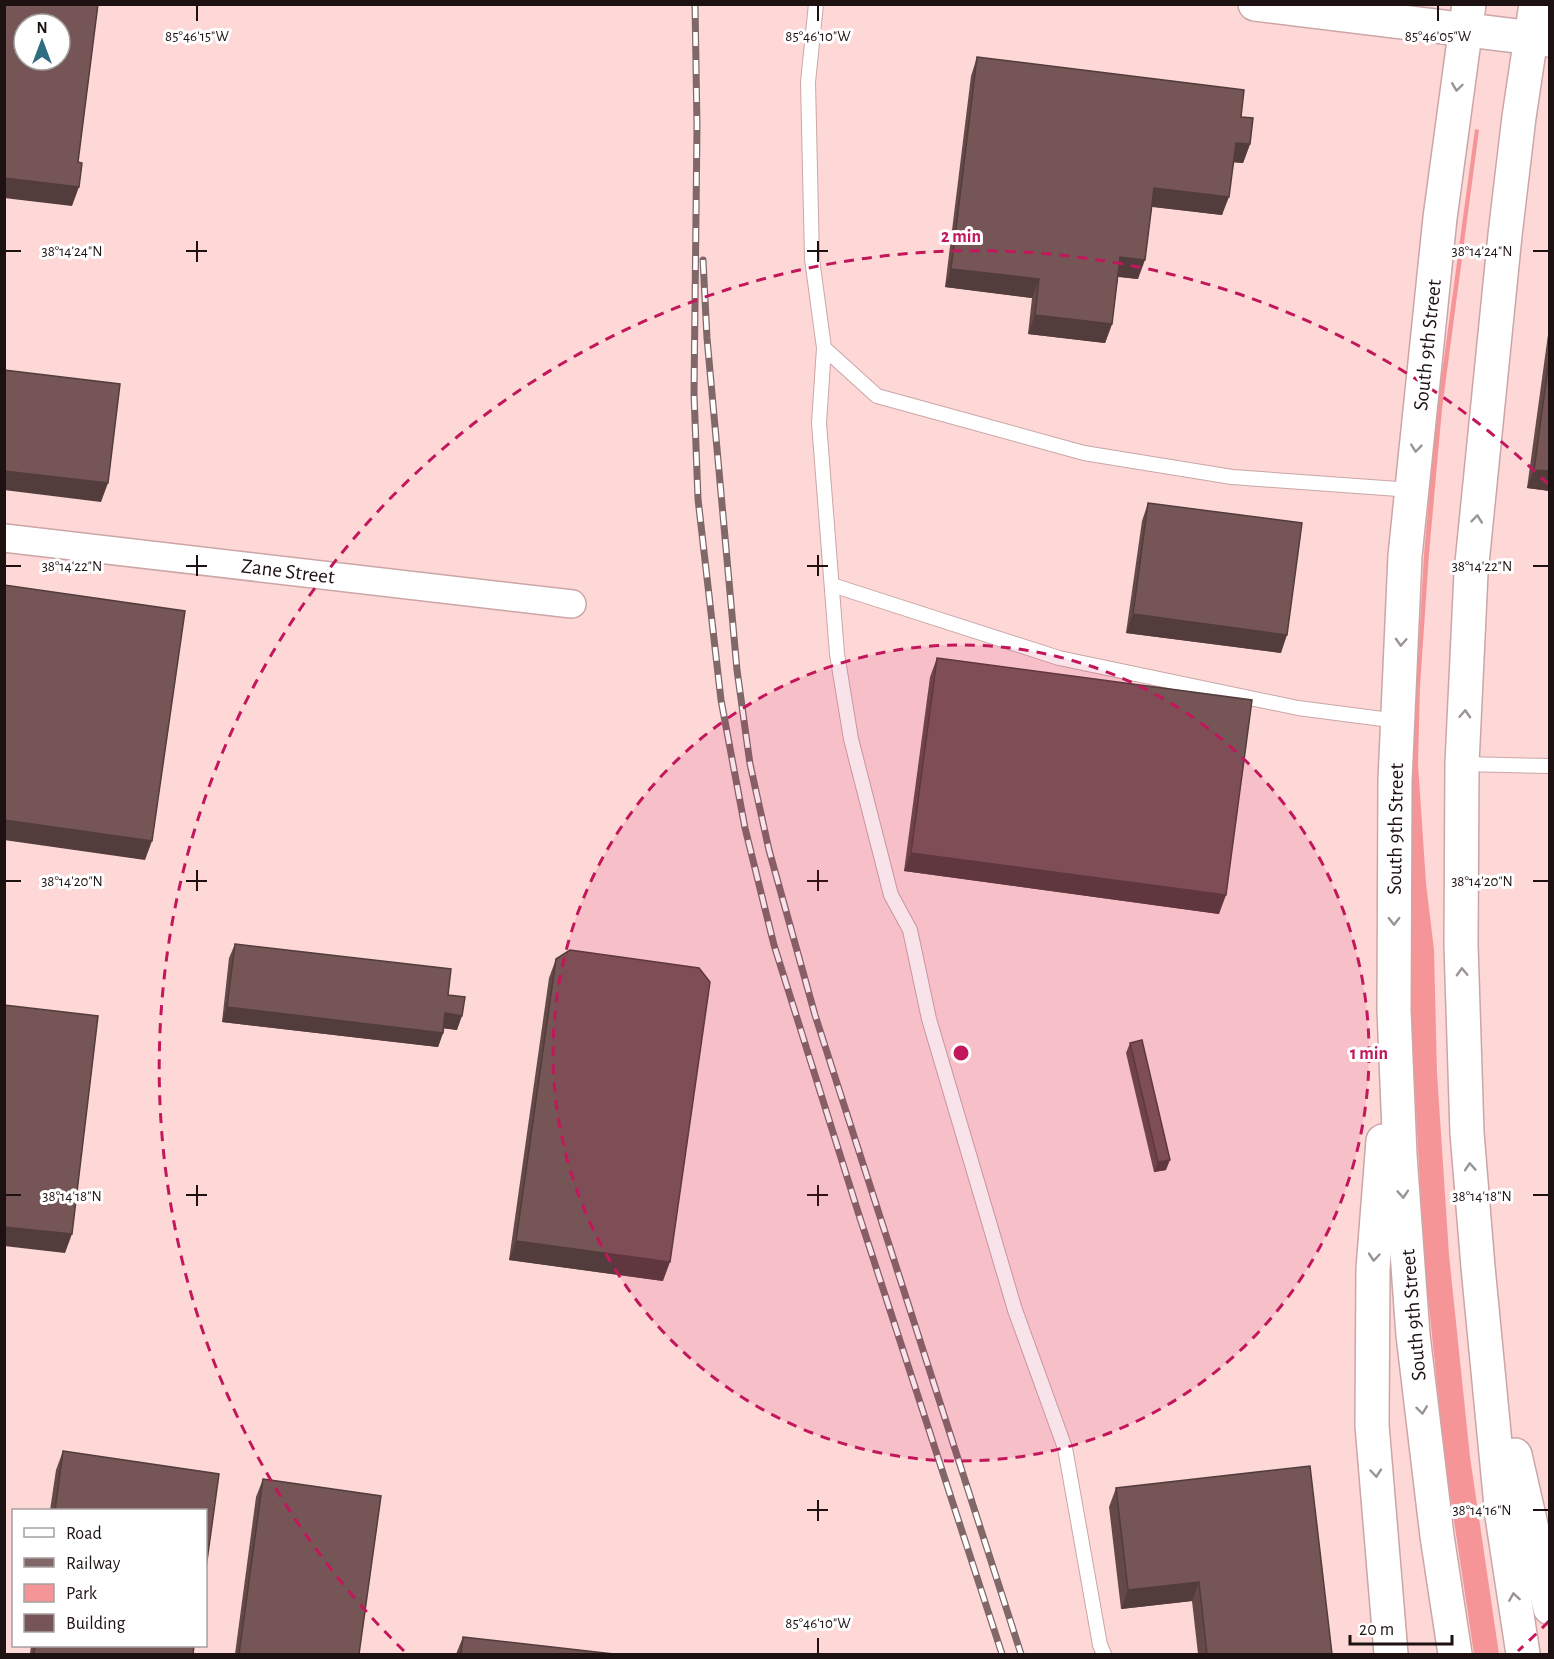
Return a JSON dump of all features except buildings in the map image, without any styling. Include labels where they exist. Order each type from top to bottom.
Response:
[{"type":"main road","points":[[1255,4],[1467,17],[1540,39]]},
{"type":"main road","points":[[1523,1654],[1502,1516],[1467,1133],[1461,945],[1462,764],[1471,573],[1519,117],[1540,39],[1536,4]]},
{"type":"main road","name":"South 9th Street","points":[[1455,1654],[1437,1536],[1413,1335],[1400,1155],[1394,1010],[1395,781],[1405,556],[1440,218],[1467,17]]},
{"type":"main road","points":[[1391,1654],[1372,1414],[1373,1269],[1394,1010]]},
{"type":"main road","points":[[1478,1267],[1525,1503],[1550,1608]]},
{"type":"street","name":"Zane Street","points":[[4,538],[572,604]]},
{"type":"lane","points":[[816,4],[808,82],[812,259],[824,348],[819,423],[837,654],[851,739],[891,895],[910,930],[929,1019],[1015,1311],[1065,1448],[1100,1645],[1104,1654]]},
{"type":"lane","points":[[824,348],[877,396],[1084,453],[1232,477],[1412,490]]},
{"type":"lane","points":[[832,585],[1059,658],[1298,708],[1398,721]]},
{"type":"lane","points":[[1462,764],[1550,766]]},
{"type":"green space","points":[[1475,129],[1479,130],[1442,409],[1420,686],[1418,764],[1426,883],[1434,950],[1437,1073],[1449,1255],[1470,1457],[1499,1654],[1474,1654],[1445,1461],[1424,1258],[1409,952],[1412,764],[1424,554],[1437,410]]},
{"type":"railway","points":[[695,4],[697,126],[694,394],[698,499],[721,700],[745,828],[774,945],[1002,1654]]},
{"type":"railway","points":[[703,260],[707,338],[737,670],[750,764],[769,850],[815,1015],[1021,1654]]}]
